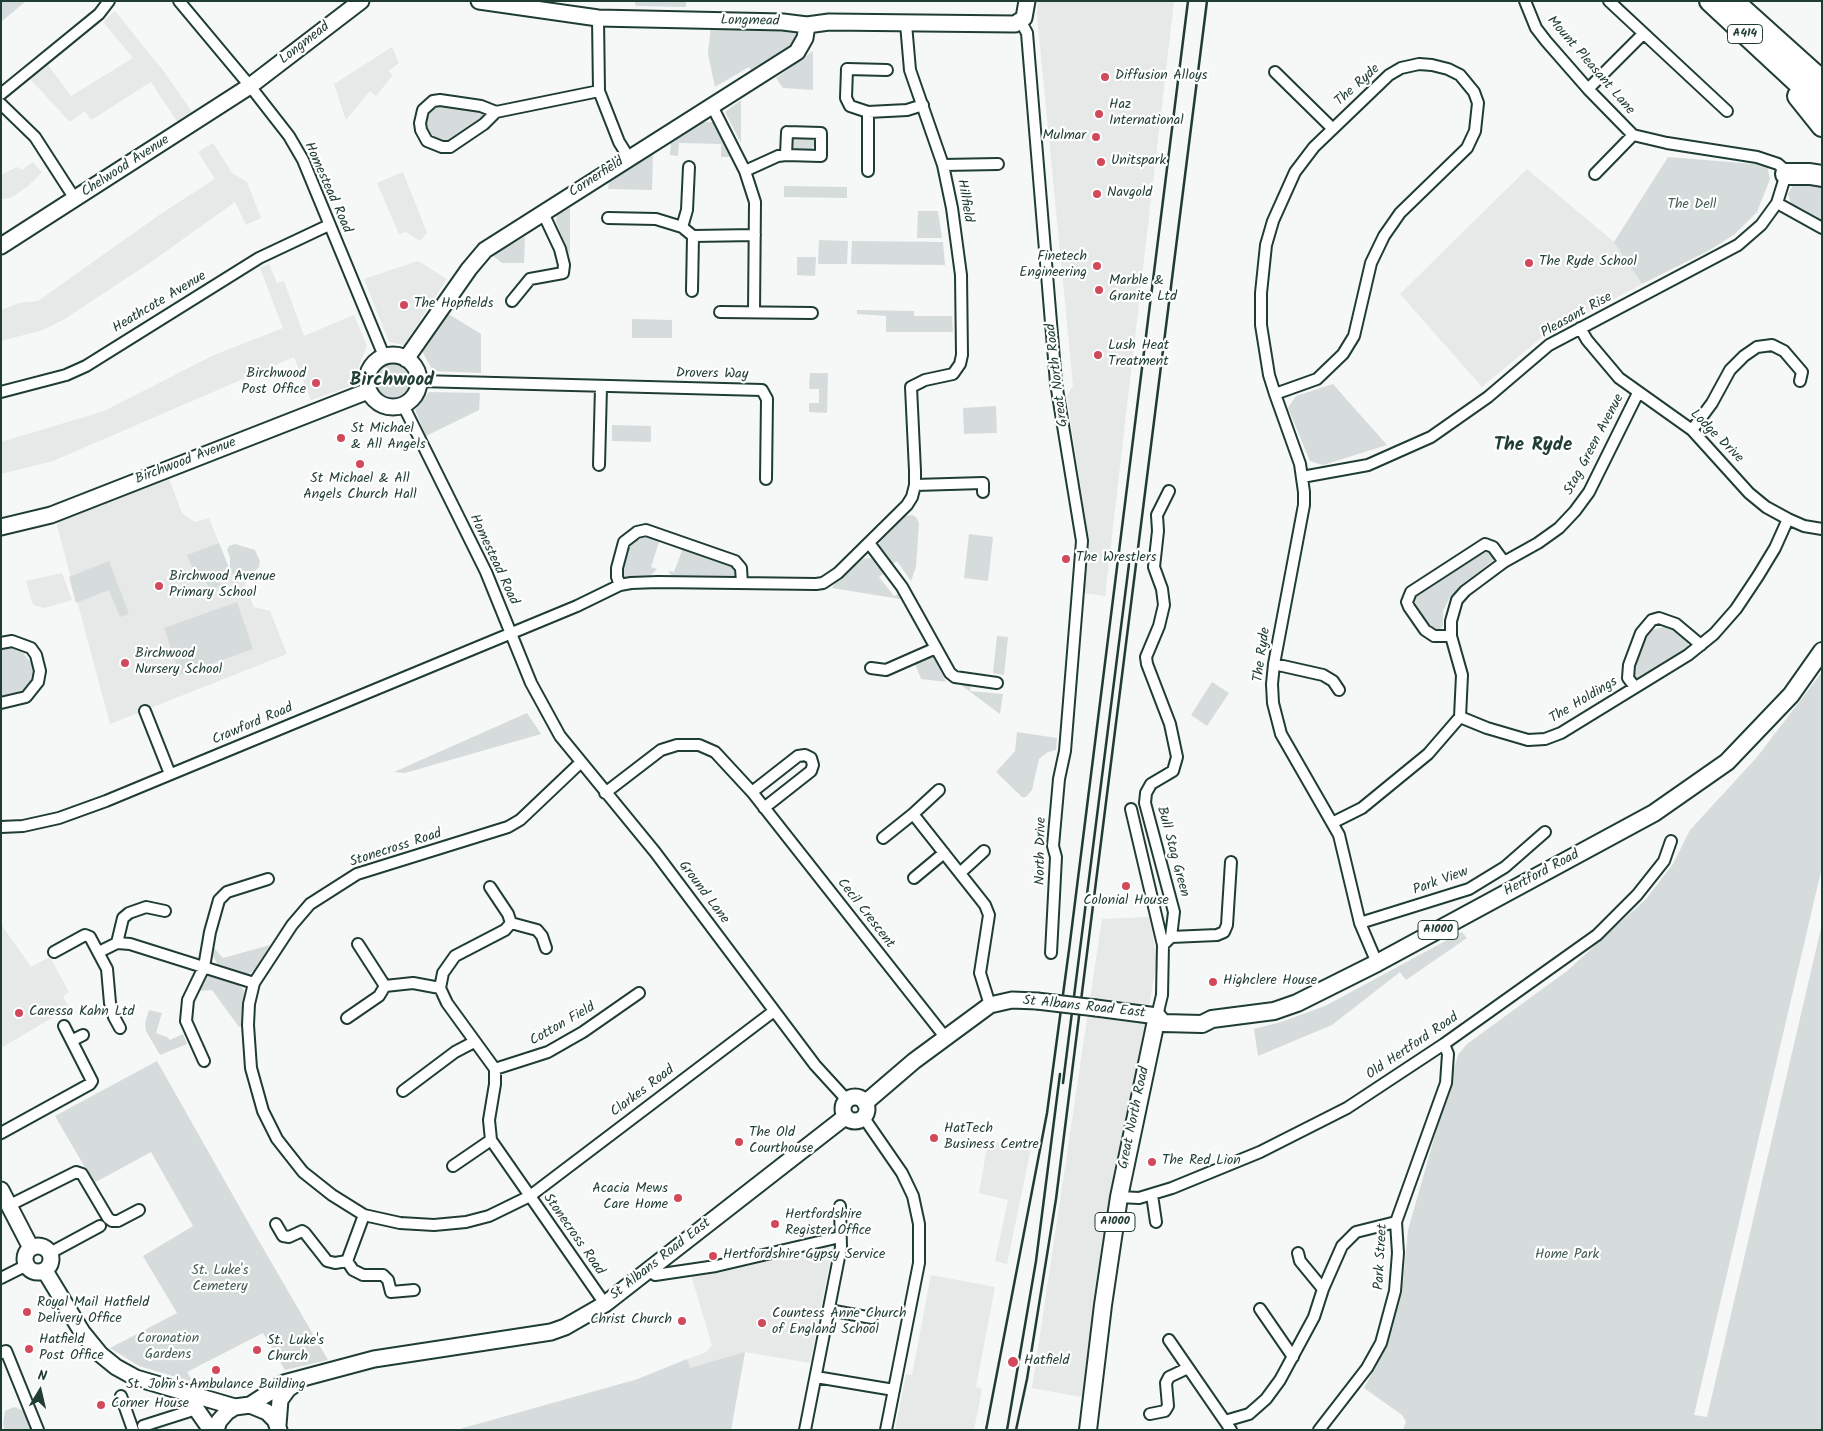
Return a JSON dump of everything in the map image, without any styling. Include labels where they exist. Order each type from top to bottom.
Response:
[{"type":"highway","name":"A414","points":[[1710,1],[1822,105]]},
{"type":"highway","name":"A414","points":[[1734,1],[1822,81]]},
{"type":"highway","name":"A414","points":[[1776,63],[1822,126]]},
{"type":"highway","points":[[1786,174],[1822,176]]},
{"type":"main road","name":"Hertford Road","points":[[1157,1016],[1163,1023],[1202,1024],[1212,1019],[1274,1011],[1317,994],[1654,813],[1680,797],[1727,762],[1791,695],[1822,651]]},
{"type":"main road","name":"Great North Road","points":[[1088,1430],[1102,1305],[1119,1197],[1157,1016]]},
{"type":"street","points":[[1,94],[99,14],[109,1]]},
{"type":"street","name":"Homestead Road","points":[[179,1],[250,86],[288,136],[303,160],[384,356]]},
{"type":"street","name":"Longmead","points":[[479,1],[526,5],[598,18],[782,22],[807,25],[830,22],[906,24],[1015,24],[1021,22]]},
{"type":"street","points":[[1021,22],[1024,18],[1027,1]]},
{"type":"street","name":"Mount Pleasant Lane","points":[[1525,1],[1536,28],[1588,89],[1633,135],[1667,143],[1763,159],[1782,166],[1786,174]]},
{"type":"street","points":[[1609,1],[1727,111]]},
{"type":"street","name":"Longmead","points":[[250,86],[355,3]]},
{"type":"street","points":[[598,18],[600,91],[620,142],[629,158]]},
{"type":"street","name":"Great North Road","points":[[1021,22],[1027,33],[1056,383],[1082,541],[1065,751]]},
{"type":"street","name":"Hillfield","points":[[906,24],[910,70],[924,105],[943,165],[952,208],[960,267],[962,350],[960,364],[956,371],[941,378],[925,380],[911,387],[915,485]]},
{"type":"street","name":"Cornerfield","points":[[406,359],[477,259],[495,243],[797,52],[805,38],[807,25]]},
{"type":"street","points":[[1588,89],[1644,34]]},
{"type":"street","name":"The Ryde","points":[[1275,394],[1304,386],[1317,379],[1343,354],[1354,336],[1371,263],[1384,236],[1400,213],[1467,148],[1475,131],[1478,104],[1474,92],[1460,75],[1448,69],[1419,64],[1402,68],[1389,75],[1314,147],[1295,172],[1273,221],[1266,245],[1261,293],[1261,325],[1269,375],[1275,394],[1297,456],[1302,476],[1304,505],[1274,664],[1273,703],[1282,734],[1334,822],[1340,836],[1360,923],[1377,963]]},
{"type":"street","points":[[887,70],[847,69],[847,102],[855,109],[868,112],[907,110],[924,105]]},
{"type":"street","points":[[1274,72],[1332,128]]},
{"type":"street","name":"Chelwood Avenue","points":[[1,246],[250,86]]},
{"type":"street","points":[[496,112],[484,124],[450,146],[442,147],[427,141],[421,130],[420,123],[423,110],[433,101],[440,100],[481,106],[496,112],[600,91]]},
{"type":"street","points":[[1,104],[35,137],[75,199]]},
{"type":"street","points":[[712,106],[745,171],[755,202],[754,312]]},
{"type":"street","points":[[868,112],[868,171]]},
{"type":"street","points":[[1595,174],[1633,135]]},
{"type":"street","points":[[745,171],[778,156],[786,155]]},
{"type":"street","points":[[943,165],[998,164]]},
{"type":"street","points":[[682,227],[687,210],[689,167]]},
{"type":"street","name":"Pleasant Rise","points":[[1302,476],[1368,465],[1431,437],[1488,397],[1549,345],[1738,245],[1761,225],[1777,203],[1786,174]]},
{"type":"street","points":[[1777,203],[1822,228]]},
{"type":"street","points":[[512,301],[530,279],[563,273],[564,265],[560,249],[543,213]]},
{"type":"street","points":[[608,218],[656,219],[682,227],[693,236],[755,235]]},
{"type":"street","name":"Heathcote Avenue","points":[[1,392],[66,374],[86,366],[260,258],[329,224]]},
{"type":"street","points":[[692,291],[693,236]]},
{"type":"street","points":[[720,312],[812,313]]},
{"type":"street","name":"Lodge Drive","points":[[1580,328],[1587,340],[1619,378],[1692,430],[1749,493],[1766,507],[1788,519],[1804,526],[1822,529]]},
{"type":"street","points":[[1692,430],[1712,403],[1730,370],[1744,356],[1757,347],[1772,345],[1784,351],[1802,372],[1800,382]]},
{"type":"street","points":[[395,355],[413,364],[419,381],[415,396],[403,405],[395,407],[379,404],[368,391],[367,374],[371,367],[384,356],[395,355]]},
{"type":"street","name":"Drovers Way","points":[[419,381],[762,390],[767,399],[766,479]]},
{"type":"street","points":[[599,465],[601,387]]},
{"type":"street","name":"Birchwood Avenue","points":[[1,527],[51,515],[368,391]]},
{"type":"street","name":"Stag Green Avenue","points":[[1460,717],[1462,676],[1460,659],[1451,636],[1451,621],[1458,600],[1465,591],[1504,562],[1538,543],[1559,528],[1575,511],[1589,492],[1638,393]]},
{"type":"street","name":"Homestead Road","points":[[403,405],[486,572],[540,701]]},
{"type":"street","points":[[915,485],[983,483],[983,492]]},
{"type":"street","name":"Crawford Road","points":[[1,827],[23,826],[59,818],[511,634],[578,606],[620,585],[631,582],[823,583],[838,573],[907,505],[915,485]]},
{"type":"street","name":"Bull Stag Green","points":[[1169,491],[1157,515],[1158,531],[1154,568],[1162,588],[1164,605],[1162,617],[1146,657],[1146,664],[1170,724],[1178,757],[1173,771],[1151,784],[1146,792],[1145,803],[1174,912],[1171,937]]},
{"type":"street","name":"The Holdings","points":[[1460,717],[1512,737],[1528,740],[1545,739],[1562,733],[1700,645],[1736,609],[1776,548],[1788,519]]},
{"type":"street","points":[[620,585],[617,577],[617,568],[624,542],[637,532],[646,530],[735,561],[741,568],[742,583]]},
{"type":"street","points":[[869,544],[902,587],[950,673],[955,677],[997,683]]},
{"type":"street","points":[[1451,636],[1434,636],[1425,630],[1407,602],[1411,592],[1484,544],[1493,547],[1504,562]]},
{"type":"street","name":"The Holdings","points":[[1635,687],[1628,678],[1629,666],[1641,633],[1652,620],[1659,618],[1676,624],[1700,645]]},
{"type":"street","points":[[1,643],[12,641],[31,648],[39,662],[40,671],[38,682],[26,697],[1,703]]},
{"type":"street","points":[[871,668],[886,670],[936,648]]},
{"type":"street","points":[[1274,664],[1323,675],[1333,681],[1339,690]]},
{"type":"street","name":"Ground Lane","points":[[540,701],[560,736],[580,763],[655,852],[774,1011],[816,1065],[847,1100]]},
{"type":"street","points":[[145,711],[170,774]]},
{"type":"street","points":[[1334,822],[1362,808],[1428,754],[1460,717]]},
{"type":"street","name":"Cecil Crescent","points":[[605,793],[661,750],[677,745],[699,745],[715,752],[752,792],[945,1037]]},
{"type":"street","name":"North Drive","points":[[1051,953],[1056,857],[1053,846],[1059,779],[1065,751]]},
{"type":"street","points":[[752,792],[798,756],[805,755],[811,758],[813,765],[811,771],[764,808]]},
{"type":"street","name":"Stonecross Road","points":[[580,763],[520,820],[508,827],[357,874],[310,904],[292,925],[254,983],[248,1018],[251,1068],[264,1111],[276,1139],[303,1172],[332,1195],[364,1215],[400,1223],[434,1225],[466,1222],[510,1207],[530,1196],[605,1304]]},
{"type":"street","points":[[882,838],[913,814],[939,790]]},
{"type":"street","name":"Great North Road","points":[[1131,808],[1163,945],[1162,995],[1157,1016]]},
{"type":"street","points":[[913,814],[985,904],[989,914],[980,973],[990,1005]]},
{"type":"street","name":"Park View","points":[[1360,923],[1469,889],[1506,867],[1545,832]]},
{"type":"street","name":"Old Hertford Road","points":[[1119,1197],[1139,1198],[1152,1195],[1287,1140],[1347,1108],[1444,1044],[1598,935],[1637,895],[1664,861],[1671,841]]},
{"type":"street","points":[[960,873],[984,850]]},
{"type":"street","points":[[914,878],[944,853]]},
{"type":"street","points":[[1163,945],[1171,937],[1217,935],[1224,932],[1228,925],[1231,862]]},
{"type":"street","points":[[204,1061],[186,1021],[188,1000],[204,967],[210,932],[219,900],[226,892],[268,879]]},
{"type":"street","points":[[490,887],[508,914],[511,923]]},
{"type":"street","points":[[117,943],[123,918],[129,913],[146,907],[165,912]]},
{"type":"street","points":[[511,923],[537,930],[542,936],[546,948]]},
{"type":"street","points":[[511,923],[505,930],[454,956],[443,973],[440,988],[447,1003],[495,1069],[489,1120],[491,1140],[530,1196]]},
{"type":"street","points":[[54,952],[85,936],[90,937],[110,975],[110,1003],[120,1028]]},
{"type":"street","points":[[99,952],[117,943],[155,951],[254,983]]},
{"type":"street","points":[[358,944],[385,986]]},
{"type":"street","points":[[385,986],[413,983],[440,988]]},
{"type":"street","points":[[347,1018],[379,996],[385,986]]},
{"type":"street","name":"Cotton Field","points":[[495,1069],[548,1052],[583,1032],[639,993]]},
{"type":"street","name":"St Albans Road East","points":[[865,1102],[945,1037],[990,1005],[1012,1000],[1037,1000],[1157,1016]]},
{"type":"street","name":"Clarkes Road","points":[[530,1196],[774,1011]]},
{"type":"street","points":[[1,1133],[90,1084],[92,1077],[64,1026]]},
{"type":"street","points":[[73,1040],[83,1035]]},
{"type":"street","points":[[403,1090],[455,1052],[474,1042]]},
{"type":"street","name":"Park Street","points":[[1319,1430],[1367,1368],[1380,1343],[1395,1291],[1398,1253],[1396,1222],[1446,1083],[1448,1054],[1444,1044]]},
{"type":"street","points":[[858,1098],[865,1102],[867,1109],[864,1118],[852,1121],[845,1117],[843,1108],[847,1100],[858,1098]]},
{"type":"street","name":"St Albans Road East","points":[[216,1430],[219,1421],[284,1383],[374,1359],[551,1332],[572,1323],[605,1304],[845,1117]]},
{"type":"street","points":[[864,1118],[902,1173],[913,1196],[920,1224],[919,1263],[886,1430]]},
{"type":"street","points":[[453,1166],[491,1140]]},
{"type":"street","points":[[10,1206],[76,1172],[82,1174],[112,1222],[118,1221],[139,1210]]},
{"type":"street","points":[[1,1190],[31,1248]]},
{"type":"street","points":[[1152,1195],[1156,1222]]},
{"type":"street","points":[[806,1430],[841,1247],[840,1206]]},
{"type":"street","points":[[347,1261],[364,1215]]},
{"type":"street","points":[[1169,1340],[1228,1426],[1258,1406],[1280,1380],[1314,1317],[1323,1289],[1342,1246],[1356,1232],[1396,1222]]},
{"type":"street","points":[[276,1224],[283,1236],[289,1237],[302,1231],[305,1233],[327,1261],[335,1263],[347,1261]]},
{"type":"street","points":[[50,1253],[100,1226]]},
{"type":"street","points":[[648,1270],[655,1275],[716,1266],[840,1237]]},
{"type":"street","points":[[38,1246],[50,1253],[49,1267],[44,1271],[31,1270],[27,1265],[25,1259],[31,1248],[38,1246]]},
{"type":"street","points":[[1298,1253],[1300,1261],[1323,1289]]},
{"type":"street","points":[[347,1261],[354,1270],[363,1275],[383,1275],[386,1277],[391,1292],[414,1290]]},
{"type":"street","points":[[1,1278],[27,1265]]},
{"type":"street","points":[[44,1271],[82,1332],[100,1354],[116,1367],[136,1378],[185,1393],[268,1412],[278,1428]]},
{"type":"street","points":[[1260,1309],[1293,1357]]},
{"type":"street","points":[[829,1310],[872,1318]]},
{"type":"street","points":[[1,1353],[6,1351],[38,1430]]},
{"type":"street","points":[[1150,1414],[1165,1411],[1168,1406],[1166,1383],[1169,1377],[1188,1368]]},
{"type":"street","points":[[816,1377],[894,1390]]},
{"type":"street","name":"St Albans Road East","points":[[278,1428],[280,1400],[288,1389],[303,1378]]},
{"type":"street","points":[[185,1393],[211,1430]]},
{"type":"street","points":[[121,1396],[139,1429],[190,1411]]},
{"type":"shaded area","points":[[1038,1],[1174,1],[1105,596],[1083,593],[1085,516],[1067,396],[1073,385],[1037,15]]},
{"type":"shaded area","points":[[115,11],[162,69],[193,113],[178,123],[151,82],[91,120],[85,111],[70,122],[30,79],[48,65],[71,96],[133,58],[103,22]]},
{"type":"shaded area","points":[[392,47],[399,63],[388,71],[393,75],[376,96],[370,91],[346,120],[334,84]]},
{"type":"shaded area","points":[[213,143],[232,173],[247,182],[261,218],[246,225],[235,202],[151,262],[63,320],[43,330],[1,341],[1,310],[19,303],[38,301],[162,213],[215,179],[198,152]]},
{"type":"shaded area","points":[[32,162],[42,172],[26,188],[10,198],[1,199],[1,175],[17,167],[22,170]]},
{"type":"shaded area","name":"The Ryde School","points":[[1527,169],[1614,242],[1642,284],[1542,337],[1482,387],[1400,294]]},
{"type":"shaded area","points":[[403,172],[427,233],[420,241],[406,232],[399,234],[377,183]]},
{"type":"shaded area","points":[[418,261],[447,279],[404,345],[389,342],[364,279]]},
{"type":"shaded area","points":[[269,264],[277,283],[284,281],[304,336],[354,315],[367,346],[351,386],[311,400],[294,357],[53,461],[1,474],[1,442],[104,411],[214,355],[283,328],[260,268]]},
{"type":"shaded area","name":"Birchwood Avenue Primary School","points":[[169,479],[182,513],[195,522],[209,518],[230,571],[238,580],[244,582],[254,607],[270,611],[287,654],[110,724],[56,522]]},
{"type":"shaded area","points":[[62,573],[72,600],[45,608],[33,605],[26,581]]},
{"type":"shaded area","points":[[1149,917],[1157,959],[1082,1397],[1032,1388],[1102,919]]},
{"type":"shaded area","points":[[1,924],[31,967],[50,957],[69,992],[63,996],[69,1008],[1,1048]]},
{"type":"shaded area","points":[[988,1141],[1031,1148],[1007,1264],[995,1261],[1008,1200],[979,1193]]},
{"type":"shaded area","name":"Countess Anne Church of England School","points":[[827,1246],[832,1251],[810,1363],[745,1352],[731,1430],[631,1430],[638,1379],[706,1352],[712,1345],[691,1275],[727,1271]]},
{"type":"shaded area","points":[[931,1275],[995,1287],[976,1387],[982,1389],[974,1430],[895,1430],[906,1374],[912,1375]]},
{"type":"green space","points":[[1,1],[26,1],[1,22]]},
{"type":"green space","points":[[634,1],[686,1],[686,7],[636,6]]},
{"type":"green space","points":[[711,25],[794,28],[800,35],[798,45],[753,72],[749,67],[715,87],[708,54]]},
{"type":"green space","points":[[813,51],[813,90],[783,88],[776,78]]},
{"type":"green space","points":[[741,100],[741,143],[725,112]]},
{"type":"green space","points":[[446,103],[483,111],[483,116],[481,120],[453,142],[444,144],[429,137],[423,123],[425,115],[431,108]]},
{"type":"green space","points":[[696,122],[715,122],[735,157],[721,157],[721,144],[679,143],[678,156],[670,155],[671,138]]},
{"type":"green space","points":[[795,137],[813,138],[815,144],[812,149],[803,152],[793,149],[791,143]]},
{"type":"green space","points":[[653,153],[652,190],[608,189],[609,182]]},
{"type":"green space","name":"The Dell","points":[[1668,157],[1767,165],[1770,179],[1757,212],[1735,234],[1708,251],[1642,284],[1614,242]]},
{"type":"green space","points":[[1800,180],[1822,184],[1822,221],[1791,204],[1788,194],[1793,185]]},
{"type":"green space","points":[[784,186],[847,187],[847,198],[784,197]]},
{"type":"green space","points":[[570,208],[570,256],[556,221],[557,214]]},
{"type":"green space","points":[[918,211],[938,211],[942,238],[917,238]]},
{"type":"green space","points":[[525,237],[524,263],[502,263],[492,255]]},
{"type":"green space","points":[[819,240],[848,241],[847,264],[818,264]]},
{"type":"green space","points":[[852,241],[943,242],[945,265],[851,264]]},
{"type":"green space","points":[[797,257],[816,257],[815,276],[797,275]]},
{"type":"green space","points":[[857,310],[914,311],[914,316],[952,316],[953,332],[886,332],[886,316],[857,314]]},
{"type":"green space","points":[[447,313],[481,334],[481,373],[433,371],[422,351]]},
{"type":"green space","points":[[632,319],[672,320],[672,338],[632,338]]},
{"type":"green space","points":[[388,361],[396,361],[403,364],[409,370],[412,381],[409,392],[403,398],[396,401],[388,401],[381,398],[375,392],[372,385],[372,377],[375,370],[381,364]]},
{"type":"green space","points":[[810,373],[828,373],[827,413],[809,412],[809,403],[819,403],[819,389],[809,389]]},
{"type":"green space","points":[[1333,384],[1387,445],[1323,465],[1310,461],[1288,408],[1296,396]]},
{"type":"green space","points":[[429,392],[480,393],[479,410],[426,436],[415,410]]},
{"type":"green space","points":[[996,406],[997,433],[964,434],[963,408]]},
{"type":"green space","points":[[612,425],[651,426],[651,442],[612,441]]},
{"type":"green space","points":[[912,515],[916,517],[919,523],[916,567],[911,581],[897,561],[890,565],[881,555],[879,546],[880,542],[905,516]]},
{"type":"green space","points":[[640,533],[660,539],[651,567],[657,569],[649,577],[622,577],[619,574],[628,541]]},
{"type":"green space","points":[[969,534],[993,537],[988,581],[964,578]]},
{"type":"green space","points":[[219,543],[230,570],[230,557],[227,550],[229,546],[235,544],[255,550],[260,561],[259,567],[244,582],[238,580],[230,571],[217,576],[221,586],[210,590],[206,581],[199,583],[187,555]]},
{"type":"green space","points":[[683,548],[737,564],[738,574],[735,577],[672,576],[668,571],[674,572]]},
{"type":"green space","points":[[1482,549],[1491,551],[1494,560],[1463,584],[1450,597],[1443,611],[1443,626],[1439,630],[1430,629],[1412,605],[1412,599],[1416,593]]},
{"type":"green space","points":[[871,558],[882,568],[883,574],[879,577],[894,596],[898,594],[904,597],[900,599],[832,588],[835,583],[863,559]]},
{"type":"green space","points":[[109,561],[129,614],[120,617],[109,590],[76,603],[69,577]]},
{"type":"green space","points":[[237,602],[253,649],[180,675],[164,628]]},
{"type":"green space","points":[[1666,626],[1682,633],[1688,640],[1688,648],[1639,680],[1634,679],[1630,671],[1643,639],[1652,630]]},
{"type":"green space","points":[[997,636],[1008,637],[1004,675],[993,673]]},
{"type":"green space","points":[[8,647],[23,653],[33,665],[34,672],[31,682],[25,690],[1,697],[1,648]]},
{"type":"green space","points":[[931,653],[946,682],[921,679],[914,661]]},
{"type":"green space","name":"Home Park","points":[[1822,672],[1822,867],[1694,1415],[1707,1417],[1822,924],[1822,1430],[1403,1430],[1406,1422],[1402,1415],[1364,1388],[1384,1351],[1403,1282],[1408,1230],[1458,1055],[1467,1044],[1567,971],[1646,899],[1673,864],[1690,830],[1757,757]]},
{"type":"green space","points":[[957,682],[971,683],[970,691],[1003,694],[1000,714]]},
{"type":"green space","points":[[1212,682],[1229,693],[1207,726],[1191,715]]},
{"type":"green space","points":[[527,713],[541,734],[405,773],[394,772]]},
{"type":"green space","points":[[1017,732],[1057,738],[1056,750],[1048,752],[1039,759],[1032,790],[1026,797],[1022,797],[996,772],[1015,751]]},
{"type":"green space","points":[[1462,932],[1467,938],[1406,980],[1400,972],[1332,1025],[1258,1056],[1254,1029],[1281,1022],[1325,1006]]},
{"type":"green space","points":[[270,945],[256,970],[247,975],[218,966],[212,953],[212,946],[223,958]]},
{"type":"green space","points":[[205,975],[212,975],[237,984],[244,990],[243,1025],[239,1027],[212,990],[197,991]]},
{"type":"green space","points":[[149,1010],[162,1013],[156,1033],[170,1040],[183,1034],[187,1044],[160,1055],[146,1031],[145,1023]]},
{"type":"green space","name":"St. Luke's Cemetery","points":[[157,1061],[328,1360],[285,1370],[263,1333],[187,1372],[193,1382],[139,1366],[110,1348],[177,1313],[143,1256],[193,1226],[151,1152],[94,1183],[55,1116]]},
{"type":"green space","points":[[745,1352],[731,1430],[456,1430],[638,1379],[687,1359],[690,1368]]},
{"type":"green space","points":[[14,1407],[27,1412],[32,1423],[31,1430],[5,1430],[3,1424],[5,1411]]},
{"type":"railway","points":[[986,1430],[1047,1113],[1188,1]]},
{"type":"railway","points":[[1016,1430],[1027,1379],[1056,1199],[1207,1]]},
{"type":"railway","points":[[1063,1083],[1129,564]]},
{"type":"railway","points":[[1007,1430],[1036,1261],[1060,1074]]},
{"type":"place","name":"Diffusion Alloys","points":[[1105,77]]},
{"type":"place","name":"Haz International","points":[[1099,114]]},
{"type":"place","name":"Mulmar","points":[[1096,137]]},
{"type":"place","name":"Unitspark","points":[[1101,162]]},
{"type":"place","name":"Navgold","points":[[1097,194]]},
{"type":"place","name":"The Ryde School","points":[[1529,263]]},
{"type":"place","name":"Finetech Engineering","points":[[1097,266]]},
{"type":"place","name":"Marble & Granite Ltd","points":[[1099,290]]},
{"type":"place","name":"The Hopfields","points":[[404,305]]},
{"type":"place","name":"Lush Heat Treatment","points":[[1098,355]]},
{"type":"place","name":"Birchwood Post Office","points":[[316,383]]},
{"type":"place","name":"St Michael & All Angels","points":[[341,438]]},
{"type":"place","name":"St Michael & All Angels Church Hall","points":[[360,464]]},
{"type":"place","name":"The Wrestlers","points":[[1066,559]]},
{"type":"place","name":"Birchwood Avenue Primary School","points":[[159,586]]},
{"type":"place","name":"Birchwood Nursery School","points":[[125,663]]},
{"type":"place","name":"Colonial House","points":[[1126,886]]},
{"type":"place","name":"Highclere House","points":[[1213,982]]},
{"type":"place","name":"Caressa Kahn Ltd","points":[[19,1013]]},
{"type":"place","name":"HatTech Business Centre","points":[[934,1138]]},
{"type":"place","name":"The Old Courthouse","points":[[739,1142]]},
{"type":"place","name":"The Red Lion","points":[[1152,1162]]},
{"type":"place","name":"Acacia Mews Care Home","points":[[678,1198]]},
{"type":"place","name":"Hertfordshire Register Office","points":[[775,1224]]},
{"type":"place","name":"Hertfordshire Gypsy Service","points":[[713,1256]]},
{"type":"place","name":"Royal Mail Hatfield Delivery Office","points":[[27,1312]]},
{"type":"place","name":"Christ Church","points":[[682,1321]]},
{"type":"place","name":"Countess Anne Church of England School","points":[[762,1323]]},
{"type":"place","name":"Hatfield Post Office","points":[[29,1349]]},
{"type":"place","name":"St. Luke's Church","points":[[257,1350]]},
{"type":"place","name":"Hatfield","points":[[1013,1362]]},
{"type":"place","name":"St. John's Ambulance Building","points":[[216,1370]]},
{"type":"place","name":"Corner House","points":[[101,1405]]},
{"type":"district","name":"Birchwood","points":[[392,382]]},
{"type":"district","name":"The Ryde","points":[[1533,447]]},
{"type":"park label","name":"Coronation Gardens","points":[[168,1348]]}]
